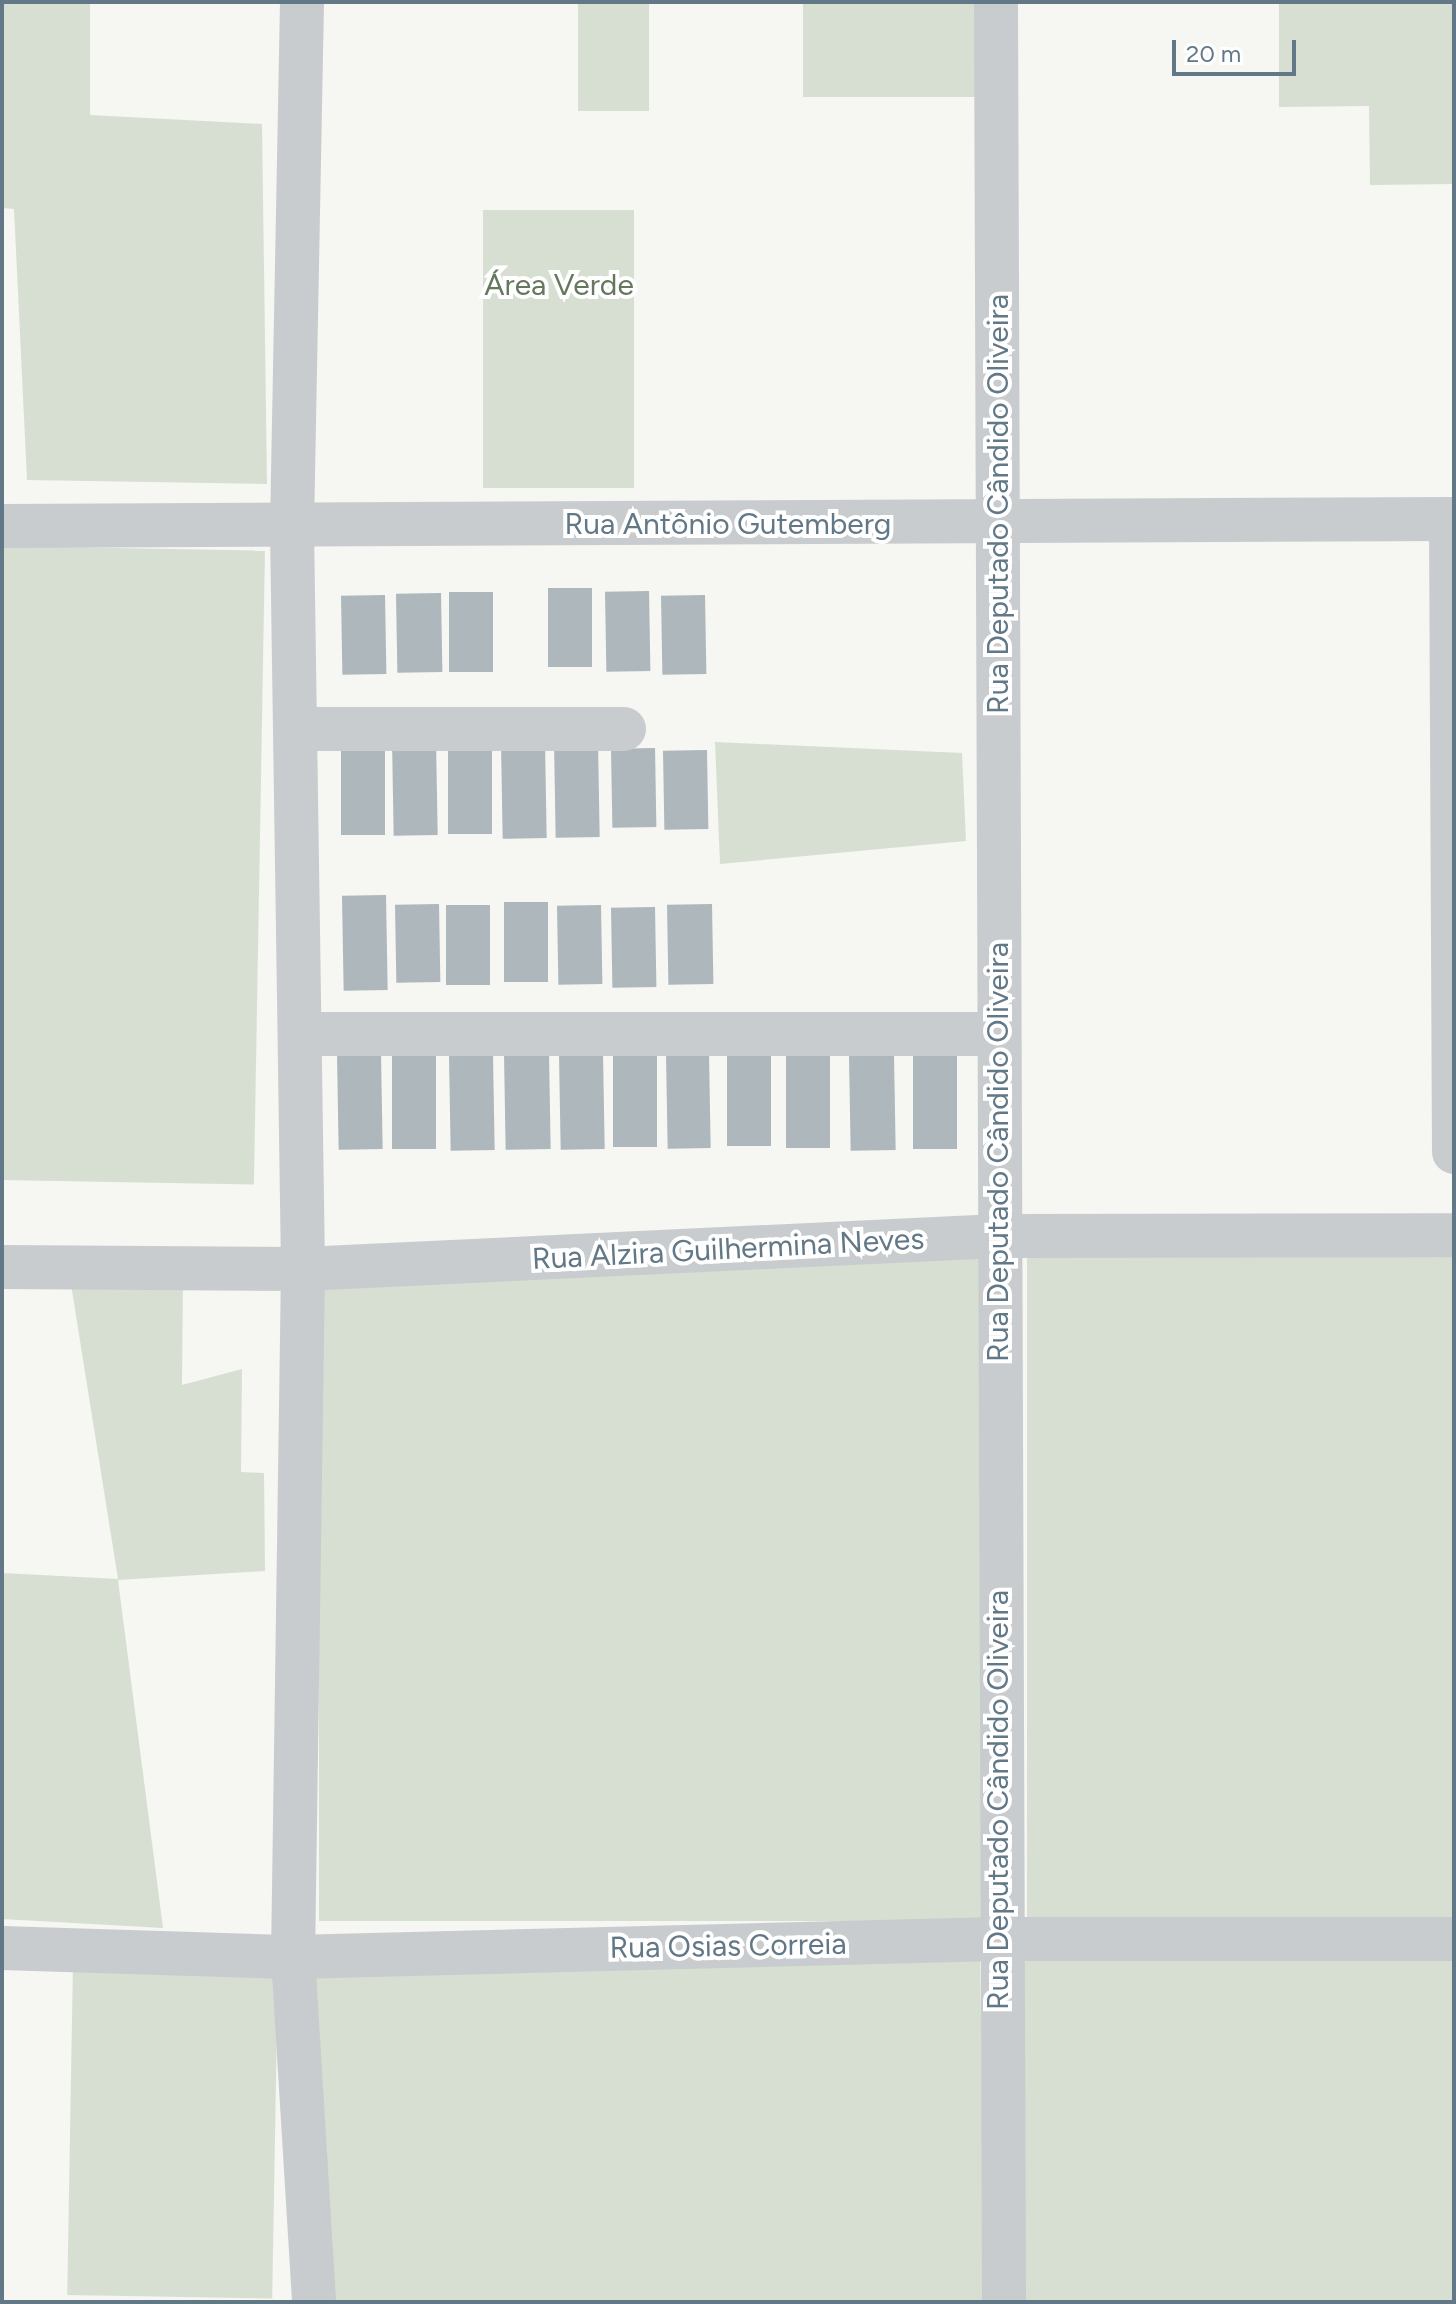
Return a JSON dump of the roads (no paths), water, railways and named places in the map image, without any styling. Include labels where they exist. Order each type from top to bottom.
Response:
[{"type":"street","points":[[302,2],[292,527],[303,1269],[293,1957],[314,2302]]},
{"type":"street","name":"Rua Deputado Cândido Oliveira","points":[[996,2],[999,1034],[997,1939],[1004,2302]]},
{"type":"street","points":[[1453,519],[1454,1152]]},
{"type":"street","name":"Rua Antônio Gutemberg","points":[[2,526],[1453,519]]},
{"type":"street","points":[[296,729],[624,729]]},
{"type":"street","points":[[300,1034],[999,1034]]},
{"type":"street","name":"Rua Alzira Guilhermina Neves","points":[[2,1267],[303,1269],[998,1236],[1454,1235]]},
{"type":"street","name":"Rua Osias Correia","points":[[2,1948],[293,1957],[997,1939],[1454,1939]]},
{"type":"park label","name":"Área Verde","points":[[559,285]]}]
